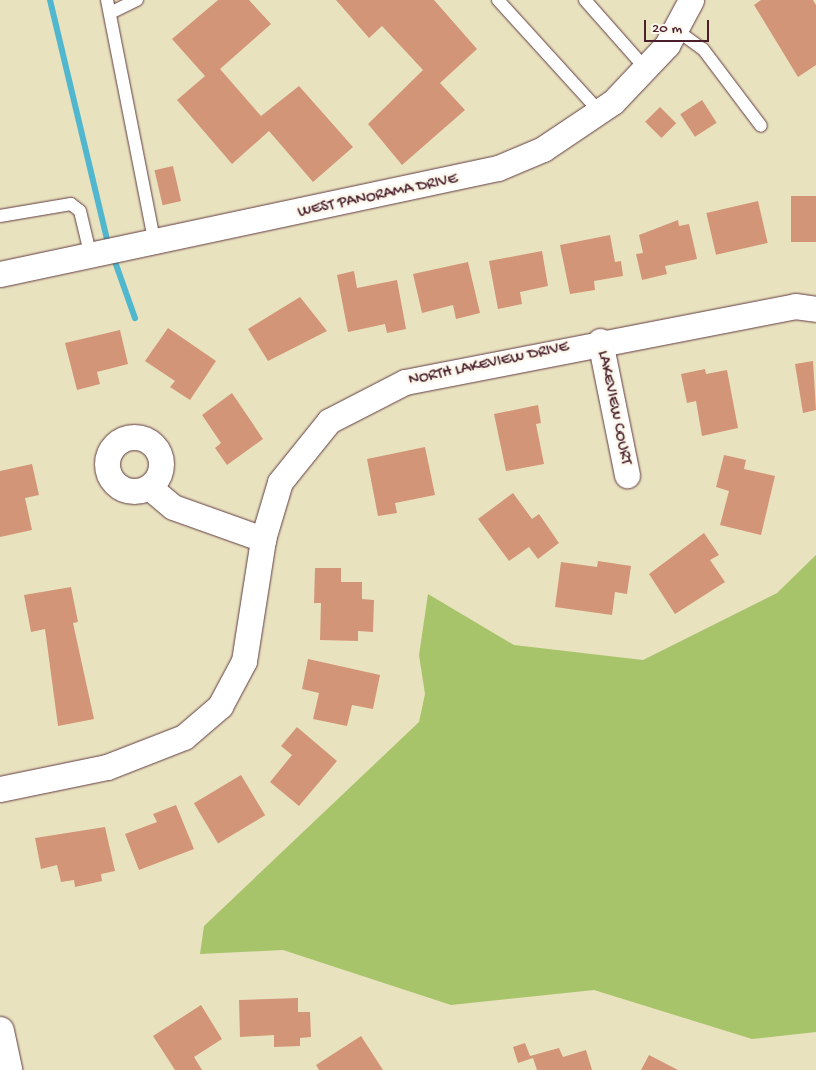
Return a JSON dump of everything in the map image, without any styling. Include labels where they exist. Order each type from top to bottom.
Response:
[{"type":"main road","points":[[0,1031],[8,1070]]},
{"type":"street","name":"WEST PANORAMA DRIVE","points":[[0,274],[155,244],[467,178],[542,149],[600,112],[646,69],[675,29],[691,0]]},
{"type":"street","name":"NORTH LAKEVIEW DRIVE","points":[[0,789],[107,767],[184,737],[220,706],[244,661],[263,539],[280,482],[329,421],[405,382],[600,341],[795,306],[816,309]]},
{"type":"street","name":"LAKEVIEW COURT","points":[[600,341],[627,475]]},
{"type":"street","points":[[148,487],[173,507],[263,539]]},
{"type":"lane","points":[[107,0],[155,244]]},
{"type":"lane","points":[[110,14],[137,0]]},
{"type":"lane","points":[[498,0],[600,112]]},
{"type":"lane","points":[[585,0],[646,69]]},
{"type":"lane","points":[[675,29],[703,49],[761,126]]},
{"type":"lane","points":[[0,216],[71,204],[80,211],[91,257]]},
{"type":"green space","points":[[816,555],[816,1032],[752,1039],[594,990],[451,1005],[283,950],[200,954],[204,926],[419,722],[425,694],[419,655],[428,594],[514,645],[643,660],[777,593]]},
{"type":"building","points":[[218,0],[249,0],[271,24],[220,69],[261,116],[299,86],[353,147],[313,182],[269,131],[232,164],[177,100],[205,76],[172,39]]},
{"type":"building","points":[[336,0],[434,0],[477,49],[440,83],[465,110],[402,165],[368,124],[423,70],[382,26],[369,38]]},
{"type":"building","points":[[761,0],[813,0],[816,5],[816,65],[798,77],[754,5]]},
{"type":"building","points":[[702,100],[717,123],[695,137],[680,114]]},
{"type":"building","points":[[660,107],[676,123],[661,138],[645,122]]},
{"type":"building","points":[[173,166],[181,201],[163,205],[154,170]]},
{"type":"building","points":[[791,196],[816,196],[816,242],[791,242]]},
{"type":"building","points":[[758,201],[768,243],[716,255],[706,213]]},
{"type":"building","points":[[678,220],[679,226],[689,224],[697,259],[665,266],[667,274],[642,280],[636,254],[643,253],[639,235]]},
{"type":"building","points":[[610,235],[615,262],[621,261],[623,276],[594,281],[595,290],[570,294],[560,245]]},
{"type":"building","points":[[542,251],[548,286],[520,292],[522,304],[498,309],[489,261]]},
{"type":"building","points":[[468,262],[480,313],[456,319],[453,305],[422,313],[413,274]]},
{"type":"building","points":[[354,271],[357,288],[397,280],[406,329],[387,333],[385,324],[348,332],[337,275]]},
{"type":"building","points":[[300,297],[327,331],[268,361],[248,329]]},
{"type":"building","points":[[168,328],[216,361],[190,400],[170,387],[175,381],[145,361]]},
{"type":"building","points":[[120,330],[128,364],[97,372],[100,384],[77,390],[65,343]]},
{"type":"building","points":[[813,361],[816,410],[803,413],[795,364]]},
{"type":"building","points":[[705,369],[706,374],[727,370],[738,428],[702,436],[696,401],[687,403],[681,374]]},
{"type":"building","points":[[232,393],[263,439],[227,465],[215,448],[221,443],[202,415]]},
{"type":"building","points":[[538,405],[541,423],[536,424],[544,464],[506,471],[494,414]]},
{"type":"building","points":[[425,447],[435,495],[395,503],[397,513],[378,516],[367,459]]},
{"type":"building","points":[[724,455],[746,460],[744,469],[775,476],[761,535],[720,525],[729,491],[716,487]]},
{"type":"building","points":[[32,464],[39,495],[25,498],[32,530],[0,537],[0,471]]},
{"type":"building","points":[[513,493],[532,519],[539,514],[559,543],[538,559],[529,547],[509,561],[478,519]]},
{"type":"building","points":[[704,533],[719,555],[710,560],[725,582],[675,614],[649,574]]},
{"type":"building","points":[[598,561],[631,566],[627,594],[615,592],[612,615],[555,607],[561,562],[597,567]]},
{"type":"building","points":[[315,568],[341,568],[341,582],[362,582],[362,599],[374,600],[373,632],[358,631],[358,641],[320,640],[321,603],[314,603]]},
{"type":"building","points":[[71,587],[78,622],[73,623],[94,719],[58,726],[45,629],[31,632],[24,595]]},
{"type":"building","points":[[308,659],[380,675],[373,709],[352,705],[347,726],[313,719],[319,693],[302,689]]},
{"type":"building","points":[[297,727],[337,761],[299,806],[270,782],[292,755],[281,746]]},
{"type":"building","points":[[241,775],[265,815],[218,844],[194,803]]},
{"type":"building","points":[[176,805],[194,849],[139,870],[125,834],[157,822],[153,814]]},
{"type":"building","points":[[105,827],[115,871],[101,874],[102,881],[75,887],[74,880],[61,882],[57,865],[41,869],[35,838]]},
{"type":"building","points":[[298,998],[298,1012],[310,1012],[311,1037],[300,1038],[300,1046],[274,1047],[274,1035],[240,1037],[239,1000]]},
{"type":"building","points":[[201,1005],[222,1039],[194,1057],[202,1070],[175,1070],[153,1036]]},
{"type":"building","points":[[361,1036],[383,1070],[319,1070],[316,1065]]},
{"type":"building","points":[[525,1043],[530,1056],[559,1048],[563,1057],[586,1050],[592,1070],[537,1070],[533,1058],[518,1063],[513,1047]]},
{"type":"building","points":[[649,1055],[678,1070],[641,1070]]},
{"type":"waterway","points":[[50,0],[109,247]]},
{"type":"waterway","points":[[113,256],[135,318]]}]
